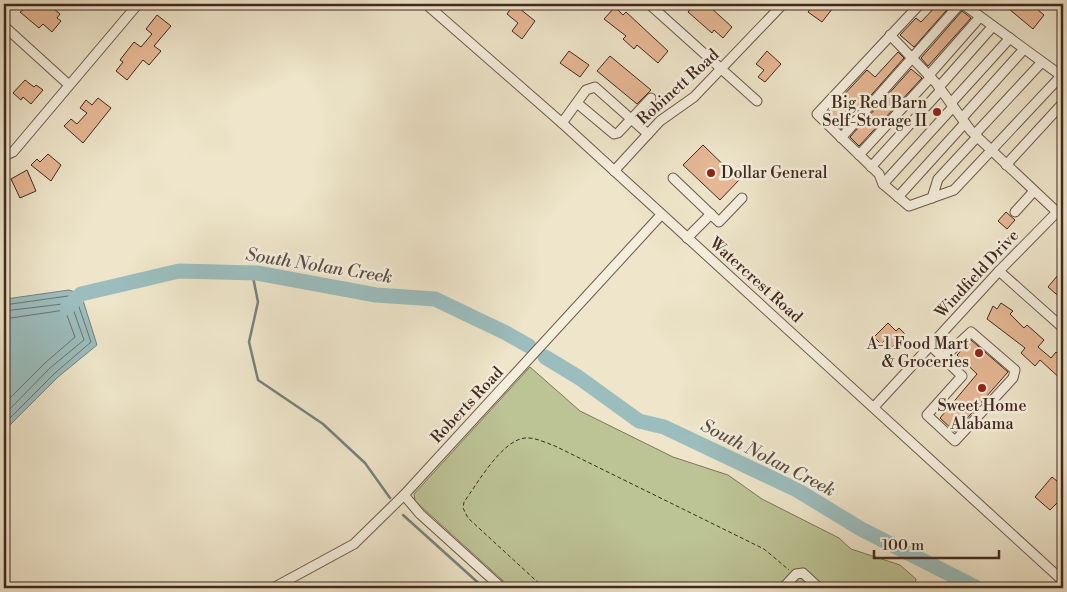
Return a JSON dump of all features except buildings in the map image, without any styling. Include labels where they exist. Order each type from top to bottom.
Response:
[{"type":"street","points":[[4,156],[13,152],[138,4]]},
{"type":"street","name":"Watercrest Road","points":[[426,4],[562,123],[1063,581]]},
{"type":"street","points":[[649,4],[757,101]]},
{"type":"street","name":"Robinett Road","points":[[614,171],[660,120],[694,97],[782,4]]},
{"type":"street","points":[[841,138],[961,4],[1062,77],[954,190],[909,206],[883,184],[879,174],[841,138],[817,114],[920,4]]},
{"type":"street","points":[[859,155],[980,17]]},
{"type":"street","points":[[4,26],[70,85]]},
{"type":"street","points":[[871,167],[993,26]]},
{"type":"street","points":[[890,35],[930,76],[976,136],[1034,191],[1060,209]]},
{"type":"street","points":[[883,184],[1010,38]]},
{"type":"street","points":[[898,197],[1024,48]]},
{"type":"street","points":[[932,198],[938,179],[1042,62]]},
{"type":"street","points":[[562,123],[586,90],[595,87],[648,134]]},
{"type":"street","points":[[576,103],[614,134],[618,133],[651,98]]},
{"type":"street","points":[[1006,165],[1063,103]]},
{"type":"street","points":[[673,178],[719,222],[742,198]]},
{"type":"street","points":[[1015,212],[1034,191]]},
{"type":"street","name":"Windfield Drive","points":[[874,407],[999,271],[1060,209]]},
{"type":"street","points":[[687,238],[711,214]]},
{"type":"street","name":"Roberts Road","points":[[273,588],[354,544],[404,495],[661,215]]},
{"type":"street","points":[[999,271],[1063,328]]},
{"type":"street","points":[[930,346],[962,376],[927,415],[955,440],[1013,378],[1015,370],[971,332],[944,358]]},
{"type":"street","points":[[404,495],[420,514],[502,588]]},
{"type":"street","points":[[783,588],[794,575],[803,573],[819,588]]},
{"type":"path","points":[[544,588],[468,518],[463,508],[464,502],[501,453],[515,441],[525,438],[555,446],[749,541],[775,556],[794,575]]},
{"type":"green space","points":[[530,367],[580,411],[673,457],[728,475],[762,499],[839,538],[851,549],[900,565],[916,579],[915,588],[511,588],[415,501],[414,494]]},
{"type":"water","points":[[69,290],[81,294],[97,345],[58,377],[4,431],[4,302],[6,299]]},
{"type":"waterway","name":"South Nolan Creek","points":[[67,308],[81,294],[179,271],[257,273],[376,295],[435,299],[529,346]]},
{"type":"waterway","points":[[252,272],[258,302],[249,342],[258,380],[323,424],[365,463],[390,498]]},
{"type":"waterway","name":"South Nolan Creek","points":[[545,357],[578,377],[639,421],[664,427],[797,490],[861,529],[977,588]]},
{"type":"waterway","points":[[403,515],[484,588]]},
{"type":"place","name":"Big Red Barn Self-Storage II","points":[[937,112]]},
{"type":"place","name":"Dollar General","points":[[711,173]]},
{"type":"place","name":"A-1 Food Mart & Groceries","points":[[979,353]]},
{"type":"place","name":"Sweet Home Alabama","points":[[982,388]]}]
